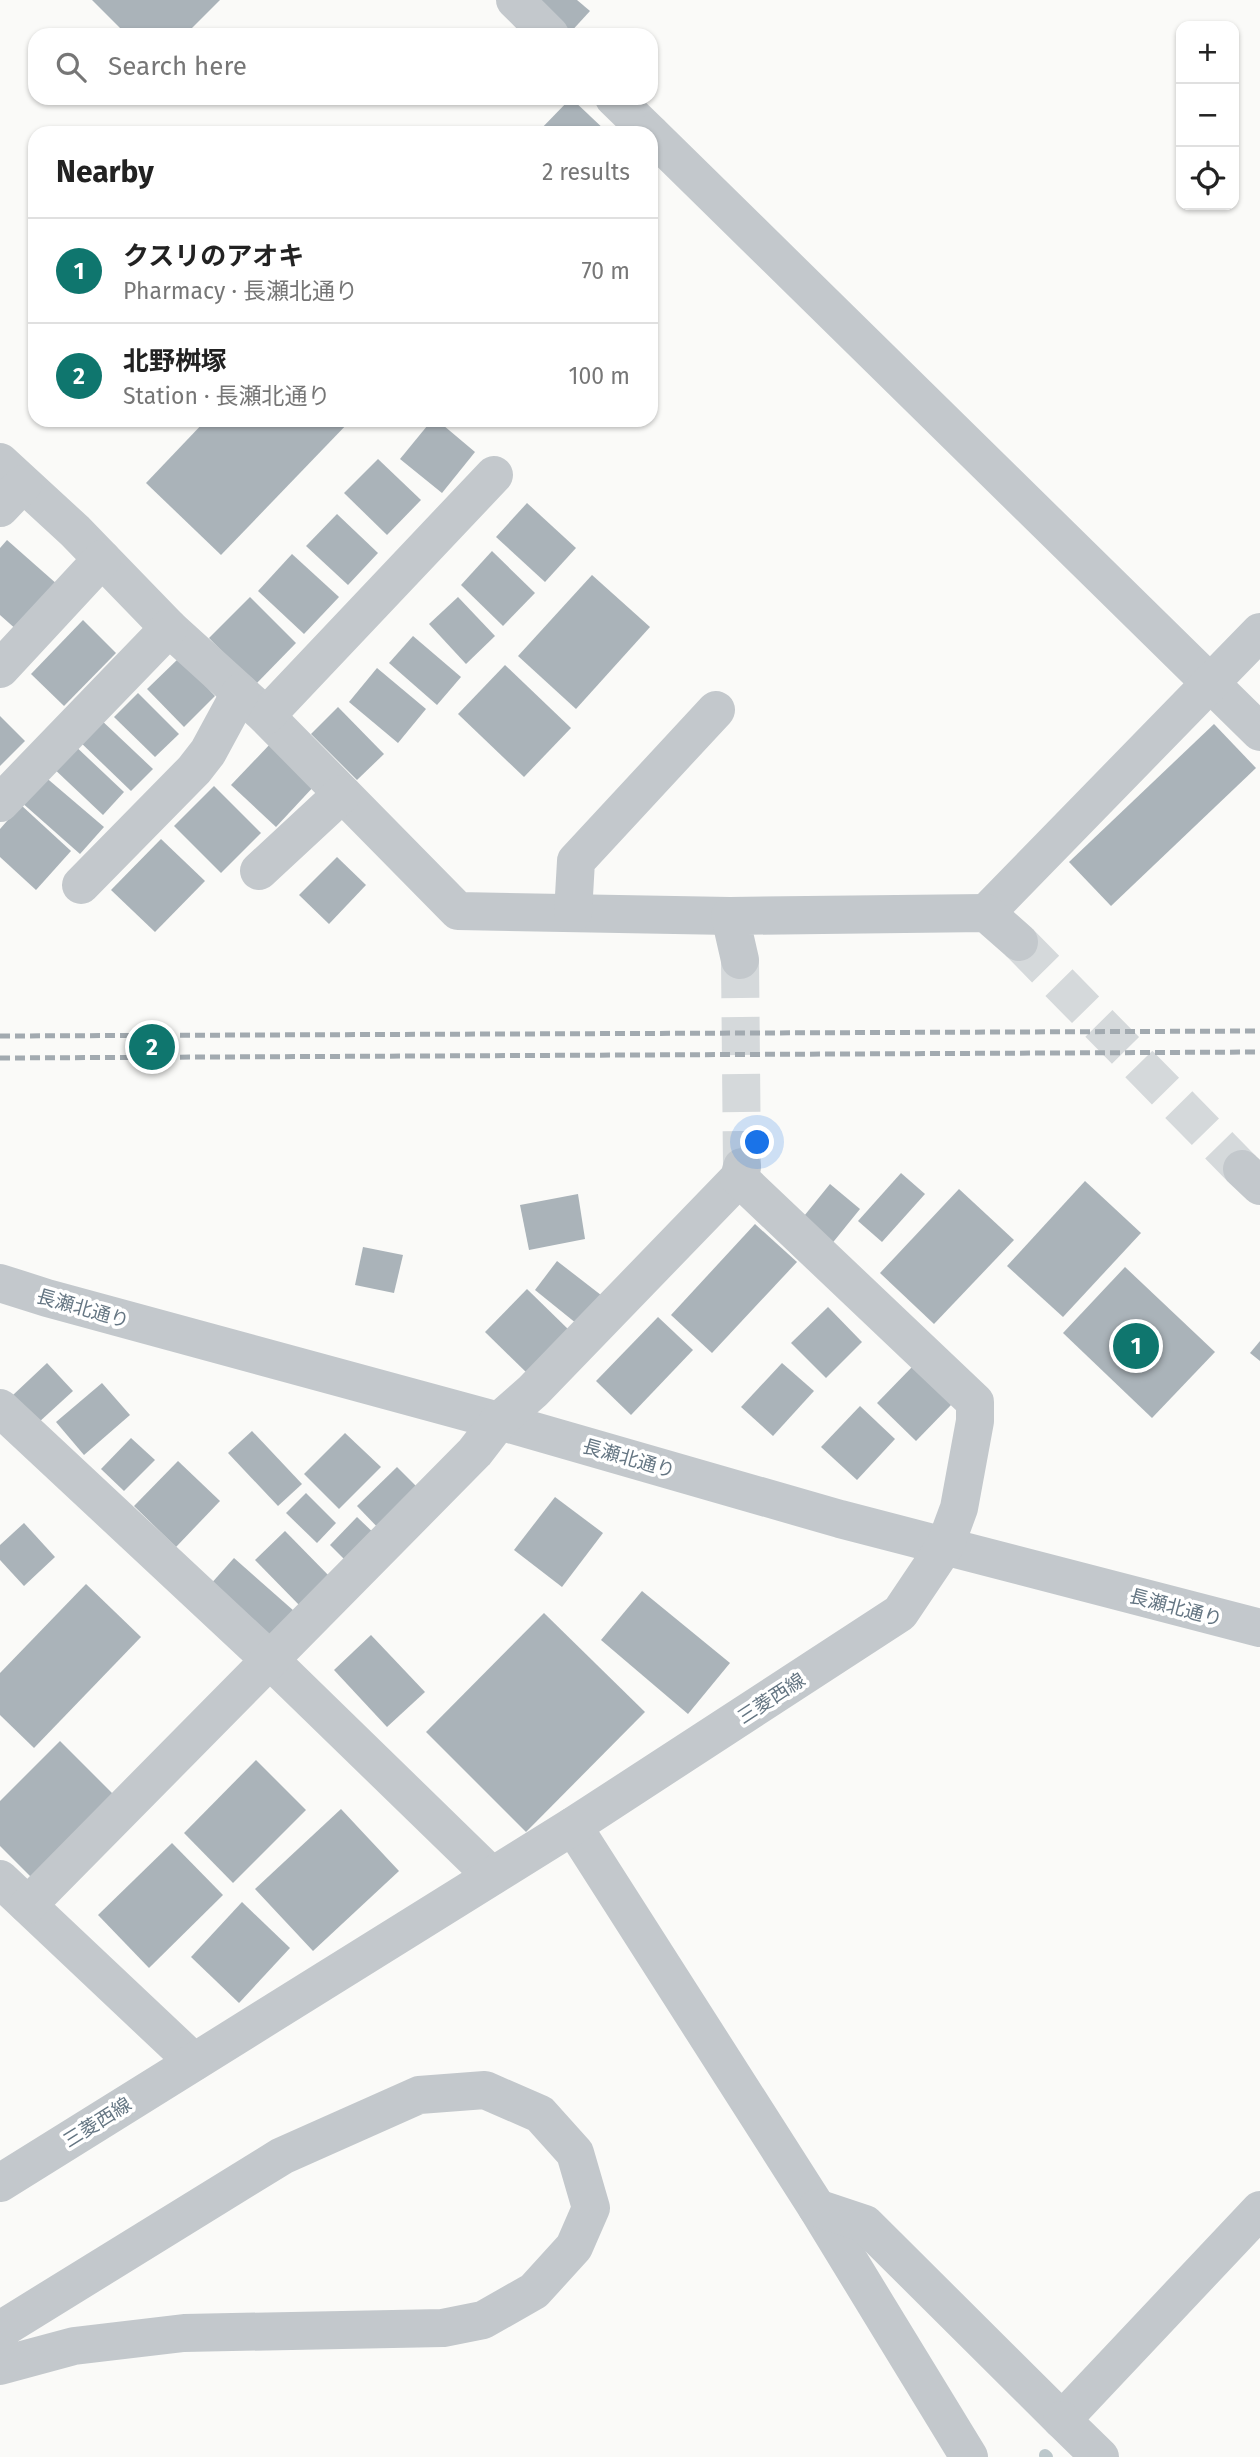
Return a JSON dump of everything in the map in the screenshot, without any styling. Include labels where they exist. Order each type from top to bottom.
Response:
[{"type":"street","points":[[515,0],[543,28]]},
{"type":"street","points":[[621,105],[642,126]]},
{"type":"street","points":[[658,142],[1260,732]]},
{"type":"street","points":[[81,885],[194,770],[253,704],[494,475]]},
{"type":"street","points":[[8,485],[102,559],[169,628],[253,704],[458,911],[730,916],[986,913],[1019,942]]},
{"type":"street","points":[[0,668],[102,559]]},
{"type":"street","points":[[0,803],[169,628]]},
{"type":"street","points":[[986,913],[1260,632]]},
{"type":"street","points":[[573,913],[576,861],[716,710]]},
{"type":"street","points":[[259,871],[342,794]]},
{"type":"street","points":[[730,916],[740,960]]},
{"type":"street","name":"三菱西線","points":[[0,2183],[573,1826],[900,1613],[945,1546],[959,1508],[975,1421],[975,1402],[741,1172],[533,1391],[499,1421]]},
{"type":"street","name":"長瀬北通り","points":[[0,1283],[945,1546],[1260,1628]]},
{"type":"street","points":[[0,1408],[270,1660],[492,1876]]},
{"type":"street","points":[[28,1905],[475,1452],[499,1421]]},
{"type":"street","points":[[573,1826],[817,2208],[969,2457]]},
{"type":"street","points":[[0,1879],[194,2062]]},
{"type":"street","points":[[0,2330],[282,2156],[419,2095],[485,2090],[540,2114],[575,2154],[592,2208],[574,2247],[534,2291],[483,2320],[443,2328],[184,2333],[75,2346],[0,2366]]},
{"type":"street","points":[[817,2208],[865,2224],[1100,2457]]},
{"type":"street","points":[[1062,2420],[1260,2210]]},
{"type":"building","points":[[92,0],[220,0],[192,28],[120,28]]},
{"type":"building","points":[[527,0],[577,0],[590,11],[574,28],[560,28]]},
{"type":"building","points":[[564,105],[578,105],[601,126],[544,126]]},
{"type":"building","points":[[199,427],[344,427],[221,555],[146,483]]},
{"type":"building","points":[[426,427],[445,427],[475,452],[442,493],[400,459]]},
{"type":"building","points":[[378,459],[421,500],[387,535],[344,493]]},
{"type":"building","points":[[527,503],[576,548],[545,582],[496,537]]},
{"type":"building","points":[[337,514],[378,553],[348,585],[306,546]]},
{"type":"building","points":[[7,540],[58,585],[18,631],[0,615],[0,548]]},
{"type":"building","points":[[492,551],[535,593],[503,626],[461,585]]},
{"type":"building","points":[[292,554],[339,597],[304,634],[258,591]]},
{"type":"building","points":[[592,575],[650,627],[576,709],[518,656]]},
{"type":"building","points":[[250,597],[296,643],[255,685],[209,638]]},
{"type":"building","points":[[458,597],[495,636],[466,664],[429,624]]},
{"type":"building","points":[[83,620],[116,653],[64,706],[31,674]]},
{"type":"building","points":[[413,636],[461,677],[437,705],[389,663]]},
{"type":"building","points":[[179,658],[215,696],[184,727],[147,689]]},
{"type":"building","points":[[505,665],[571,728],[524,777],[458,714]]},
{"type":"building","points":[[377,668],[426,709],[398,743],[349,702]]},
{"type":"building","points":[[138,693],[179,734],[155,757],[114,717]]},
{"type":"building","points":[[338,707],[384,754],[357,780],[311,734]]},
{"type":"building","points":[[0,716],[25,741],[0,766]]},
{"type":"building","points":[[98,717],[153,769],[131,791],[77,739]]},
{"type":"building","points":[[1214,724],[1256,768],[1111,906],[1069,862]]},
{"type":"building","points":[[71,742],[124,792],[103,815],[50,765]]},
{"type":"building","points":[[272,742],[316,784],[276,827],[231,785]]},
{"type":"building","points":[[43,775],[104,827],[80,854],[20,801]]},
{"type":"building","points":[[214,786],[261,833],[221,873],[174,826]]},
{"type":"building","points":[[21,805],[71,851],[36,890],[0,857],[0,829]]},
{"type":"building","points":[[161,839],[205,881],[155,932],[111,890]]},
{"type":"building","points":[[337,857],[366,885],[329,924],[299,895]]},
{"type":"building","points":[[901,1173],[925,1194],[882,1242],[858,1221]]},
{"type":"building","points":[[1085,1181],[1141,1233],[1063,1317],[1007,1266]]},
{"type":"building","points":[[830,1184],[860,1209],[830,1246],[800,1221]]},
{"type":"building","points":[[959,1189],[1014,1240],[934,1324],[880,1273]]},
{"type":"building","points":[[578,1194],[585,1239],[529,1250],[520,1205]]},
{"type":"building","points":[[755,1224],[797,1262],[712,1353],[671,1315]]},
{"type":"building","points":[[363,1247],[403,1255],[394,1293],[355,1285]]},
{"type":"building","points":[[557,1261],[610,1302],[587,1332],[535,1290]]},
{"type":"building","points":[[1125,1267],[1215,1352],[1152,1418],[1063,1333]]},
{"type":"building","points":[[527,1289],[571,1332],[529,1375],[485,1332]]},
{"type":"building","points":[[828,1307],[862,1342],[826,1378],[791,1343]]},
{"type":"building","points":[[658,1317],[693,1350],[631,1415],[596,1381]]},
{"type":"building","points":[[1260,1341],[1260,1361],[1250,1353]]},
{"type":"building","points":[[47,1363],[73,1391],[38,1423],[13,1395]]},
{"type":"building","points":[[782,1363],[814,1391],[773,1436],[741,1407]]},
{"type":"building","points":[[913,1366],[952,1404],[916,1441],[877,1403]]},
{"type":"building","points":[[102,1383],[130,1415],[84,1455],[56,1422]]},
{"type":"building","points":[[860,1406],[895,1439],[857,1480],[821,1447]]},
{"type":"building","points":[[252,1431],[302,1484],[278,1506],[228,1453]]},
{"type":"building","points":[[345,1433],[381,1467],[339,1509],[304,1474]]},
{"type":"building","points":[[131,1438],[155,1460],[124,1491],[101,1469]]},
{"type":"building","points":[[178,1461],[220,1501],[176,1547],[134,1506]]},
{"type":"building","points":[[397,1467],[425,1495],[384,1534],[357,1506]]},
{"type":"building","points":[[306,1493],[336,1523],[317,1543],[286,1513]]},
{"type":"building","points":[[555,1497],[603,1533],[562,1587],[514,1550]]},
{"type":"building","points":[[357,1517],[381,1540],[353,1568],[330,1545]]},
{"type":"building","points":[[24,1523],[55,1557],[24,1586],[0,1560],[0,1545]]},
{"type":"building","points":[[285,1531],[333,1580],[303,1609],[255,1560]]},
{"type":"building","points":[[234,1558],[294,1611],[268,1639],[209,1586]]},
{"type":"building","points":[[86,1584],[141,1637],[34,1748],[0,1715],[0,1673]]},
{"type":"building","points":[[642,1591],[730,1663],[688,1714],[601,1640]]},
{"type":"building","points":[[544,1613],[645,1712],[526,1832],[426,1732]]},
{"type":"building","points":[[371,1635],[425,1692],[387,1727],[334,1670]]},
{"type":"building","points":[[60,1741],[116,1797],[33,1879],[0,1846],[0,1801]]},
{"type":"building","points":[[256,1760],[306,1810],[233,1883],[184,1833]]},
{"type":"building","points":[[341,1809],[399,1871],[313,1951],[255,1889]]},
{"type":"building","points":[[172,1843],[223,1895],[149,1968],[98,1915]]},
{"type":"building","points":[[242,1902],[290,1948],[239,2003],[191,1957]]},
{"type":"tunnel","points":[[1019,942],[1242,1169]]},
{"type":"tunnel","points":[[740,960],[742,1167]]},
{"type":"railway","points":[[0,1036],[1260,1031]]},
{"type":"railway","points":[[0,1058],[1260,1052]]},
{"type":"place","name":"北野桝塚","points":[[152,1047]]},
{"type":"place","name":"クスリのアオキ","points":[[1136,1346]]}]
